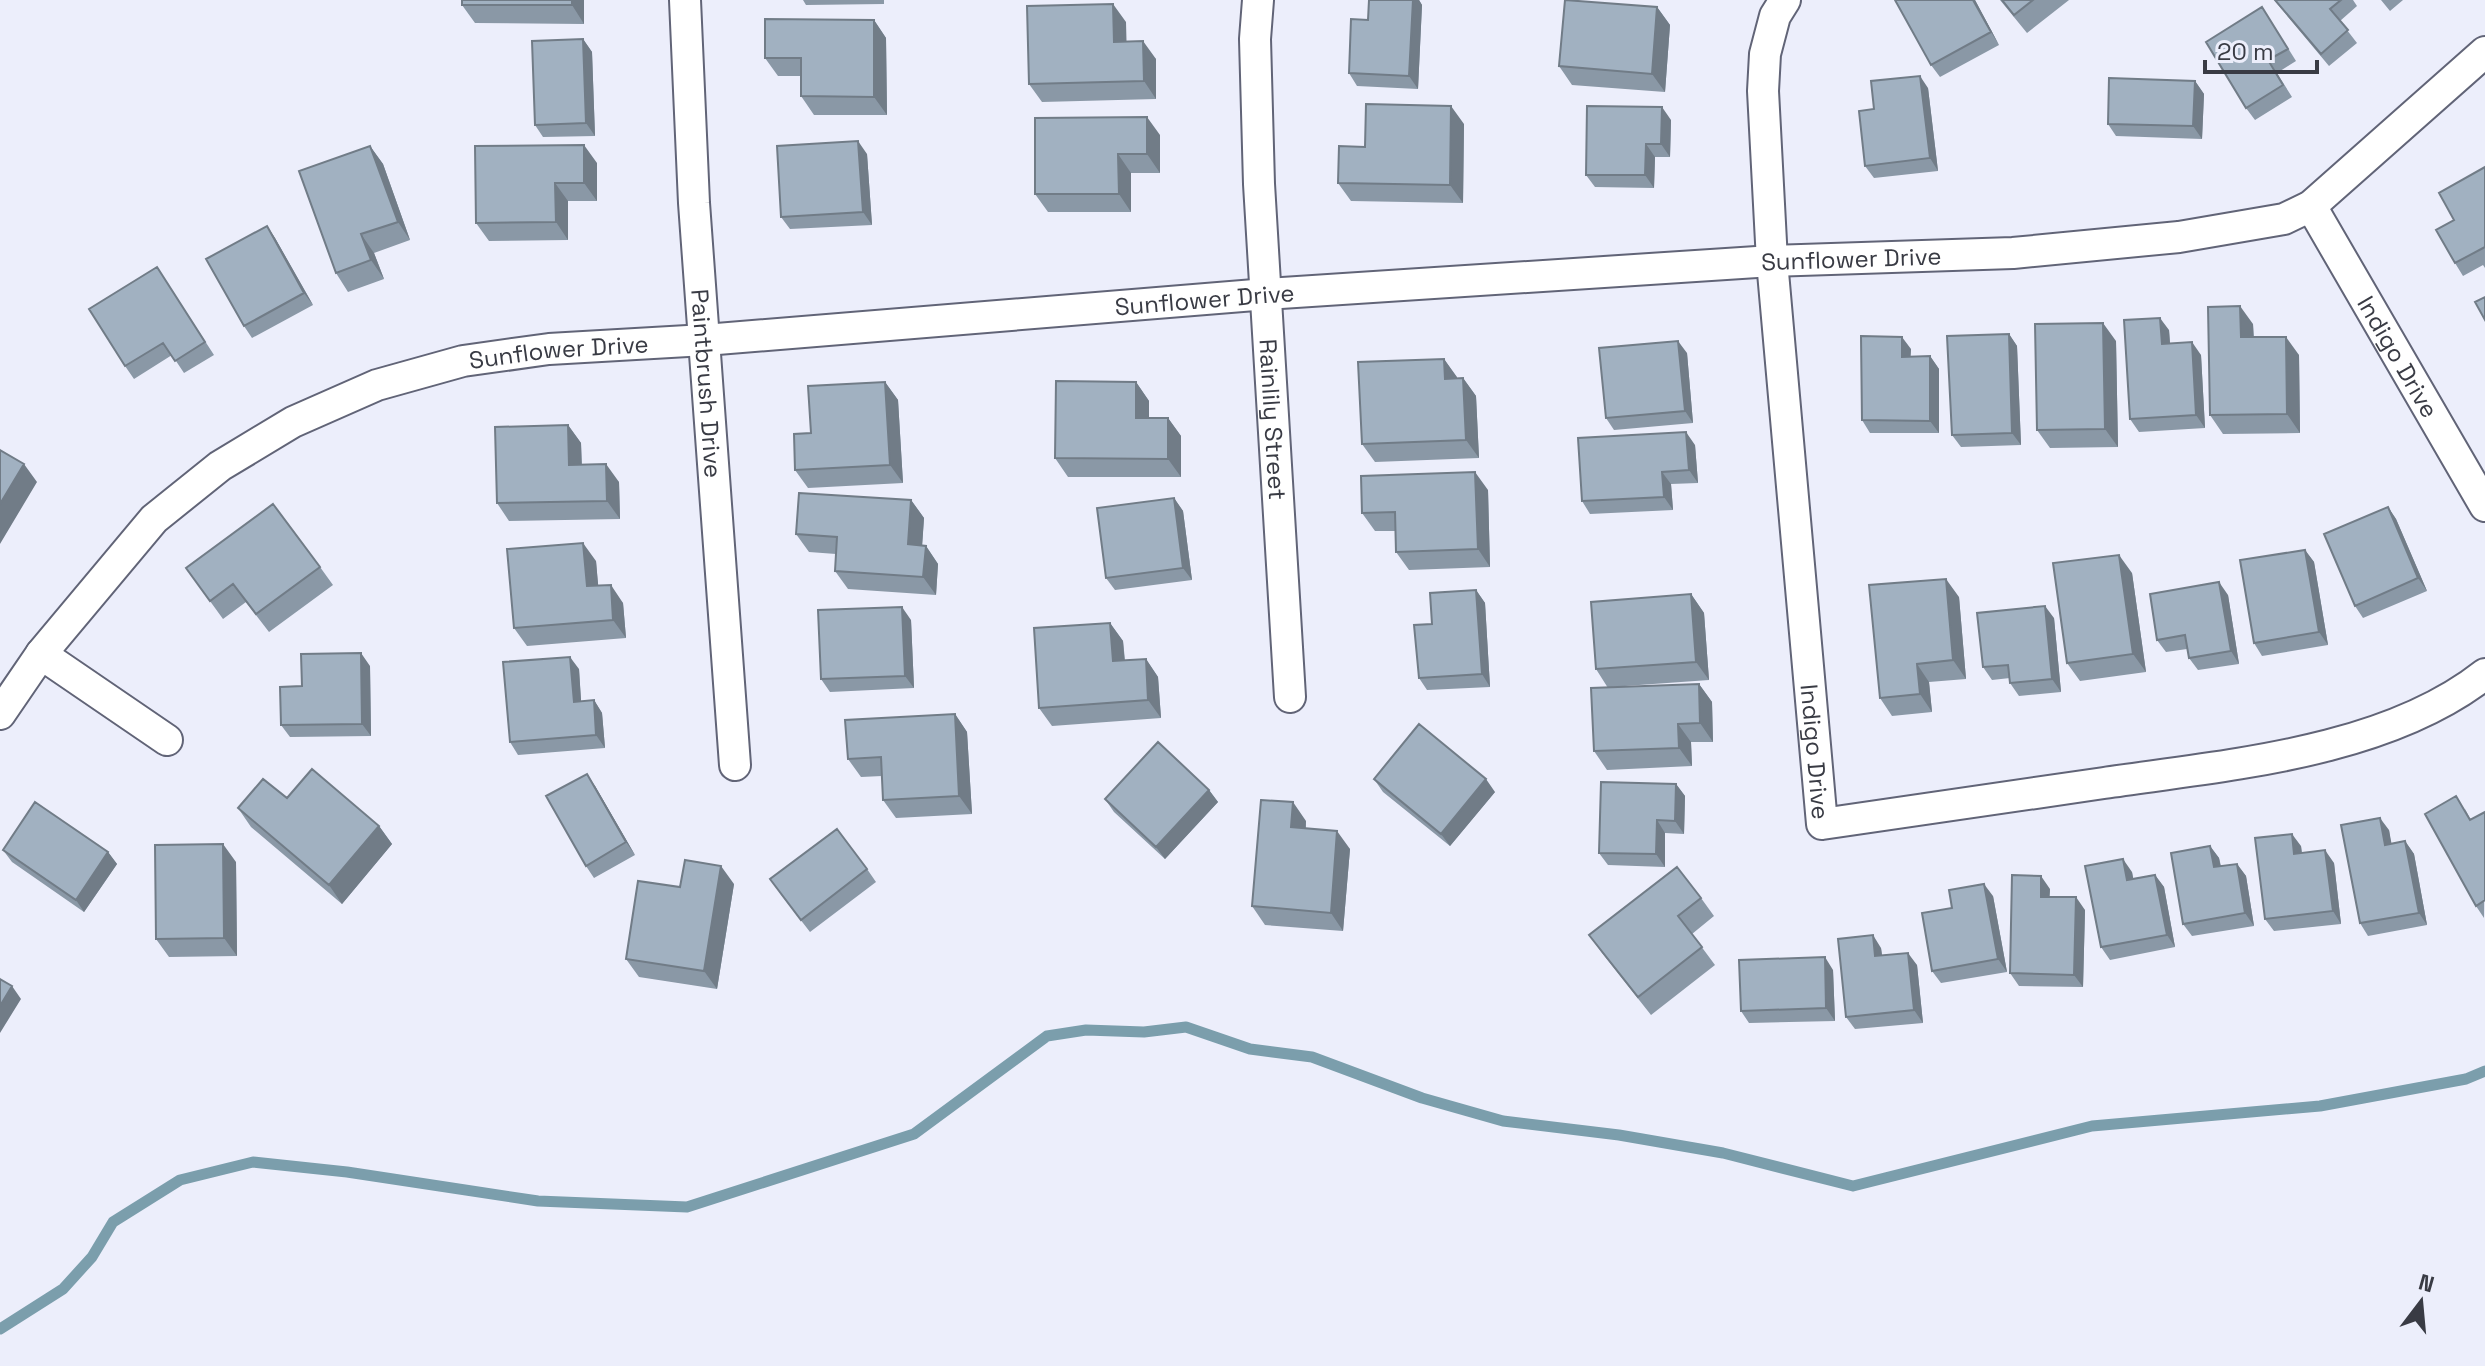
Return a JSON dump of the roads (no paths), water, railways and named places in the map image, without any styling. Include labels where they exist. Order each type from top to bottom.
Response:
[{"type":"street","name":"Paintbrush Drive","points":[[685,0],[694,203],[735,765]]},
{"type":"street","name":"Rainlily Street","points":[[1258,0],[1255,39],[1259,184],[1290,697]]},
{"type":"street","name":"Indigo Drive","points":[[1785,0],[1775,16],[1765,54],[1763,91],[1772,261],[1822,824],[2199,769],[2316,748],[2384,729],[2434,705],[2485,674]]},
{"type":"street","name":"Sunflower Drive","points":[[0,714],[41,654],[154,519],[220,466],[293,422],[377,385],[463,361],[549,349],[705,340],[1267,294],[1772,261],[2013,253],[2179,237],[2284,219],[2311,206],[2485,52]]},
{"type":"street","name":"Indigo Drive","points":[[2311,206],[2485,506]]},
{"type":"street","points":[[41,654],[167,740]]},
{"type":"waterway","points":[[0,1329],[63,1289],[92,1257],[113,1222],[180,1180],[253,1162],[347,1172],[538,1201],[687,1207],[914,1134],[1047,1036],[1086,1030],[1144,1032],[1186,1027],[1250,1049],[1312,1057],[1422,1098],[1503,1121],[1619,1135],[1723,1153],[1853,1186],[2092,1126],[2320,1106],[2466,1079],[2485,1071]]}]
